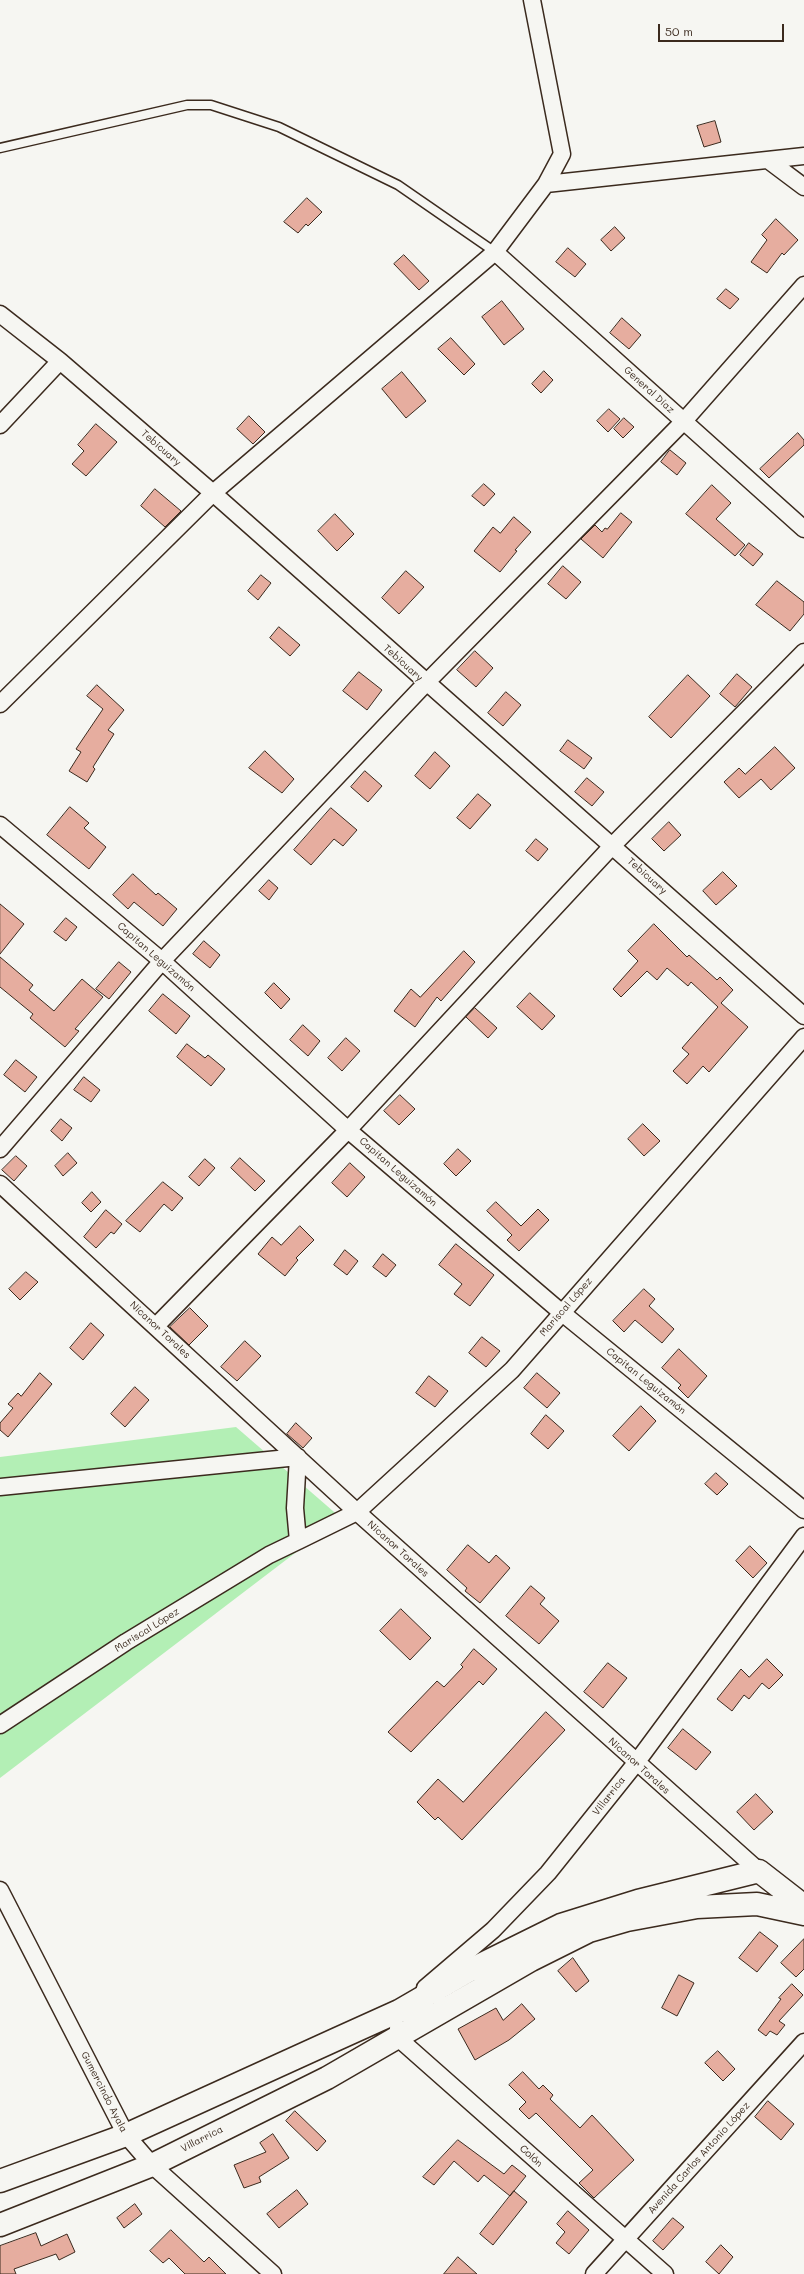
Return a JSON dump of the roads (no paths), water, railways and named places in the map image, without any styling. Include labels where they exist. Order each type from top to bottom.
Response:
[{"type":"street","points":[[0,704],[214,493],[495,252],[546,184],[562,154],[532,0]]},
{"type":"street","points":[[546,184],[804,156]]},
{"type":"street","points":[[768,160],[804,187]]},
{"type":"street","name":"General Díaz","points":[[495,252],[804,529]]},
{"type":"street","points":[[0,1149],[162,961],[426,683],[684,421],[804,285]]},
{"type":"street","name":"Tebicuary","points":[[0,314],[60,361],[214,493],[426,683],[613,845],[804,1016]]},
{"type":"street","points":[[0,426],[60,361]]},
{"type":"street","points":[[156,1326],[348,1130],[613,845],[804,652]]},
{"type":"street","name":"Capitan Leguizamón","points":[[0,825],[162,961],[348,1130],[561,1312],[804,1510]]},
{"type":"street","name":"Mariscal López","points":[[0,1725],[126,1642],[268,1555],[356,1512],[512,1370],[561,1312],[804,1037]]},
{"type":"street","name":"Nicanor Torales","points":[[0,1184],[156,1326],[356,1512],[636,1763],[759,1871],[804,1906]]},
{"type":"street","points":[[0,1487],[298,1457],[295,1508],[298,1541]]},
{"type":"street","name":"Villarrica","points":[[399,2011],[492,1930],[548,1873],[636,1763],[804,1536]]},
{"type":"street","name":"Villarrica","points":[[0,2181],[126,2135],[399,2011],[468,1971],[561,1925],[638,1900],[759,1871]]},
{"type":"street","name":"Gumercindo Ayala","points":[[0,1890],[126,2135],[152,2165],[273,2274]]},
{"type":"street","name":"Villarrica","points":[[0,2225],[152,2165],[328,2078],[569,1940],[627,1920],[697,1907],[756,1904],[804,1914]]},
{"type":"street","points":[[398,2038],[399,2011]]},
{"type":"street","name":"Colón","points":[[398,2038],[665,2274]]},
{"type":"street","name":"Avenida Carlos Antonio López","points":[[594,2274],[804,2042]]},
{"type":"lane","points":[[0,148],[187,105],[211,105],[279,127],[398,185],[495,252]]}]
